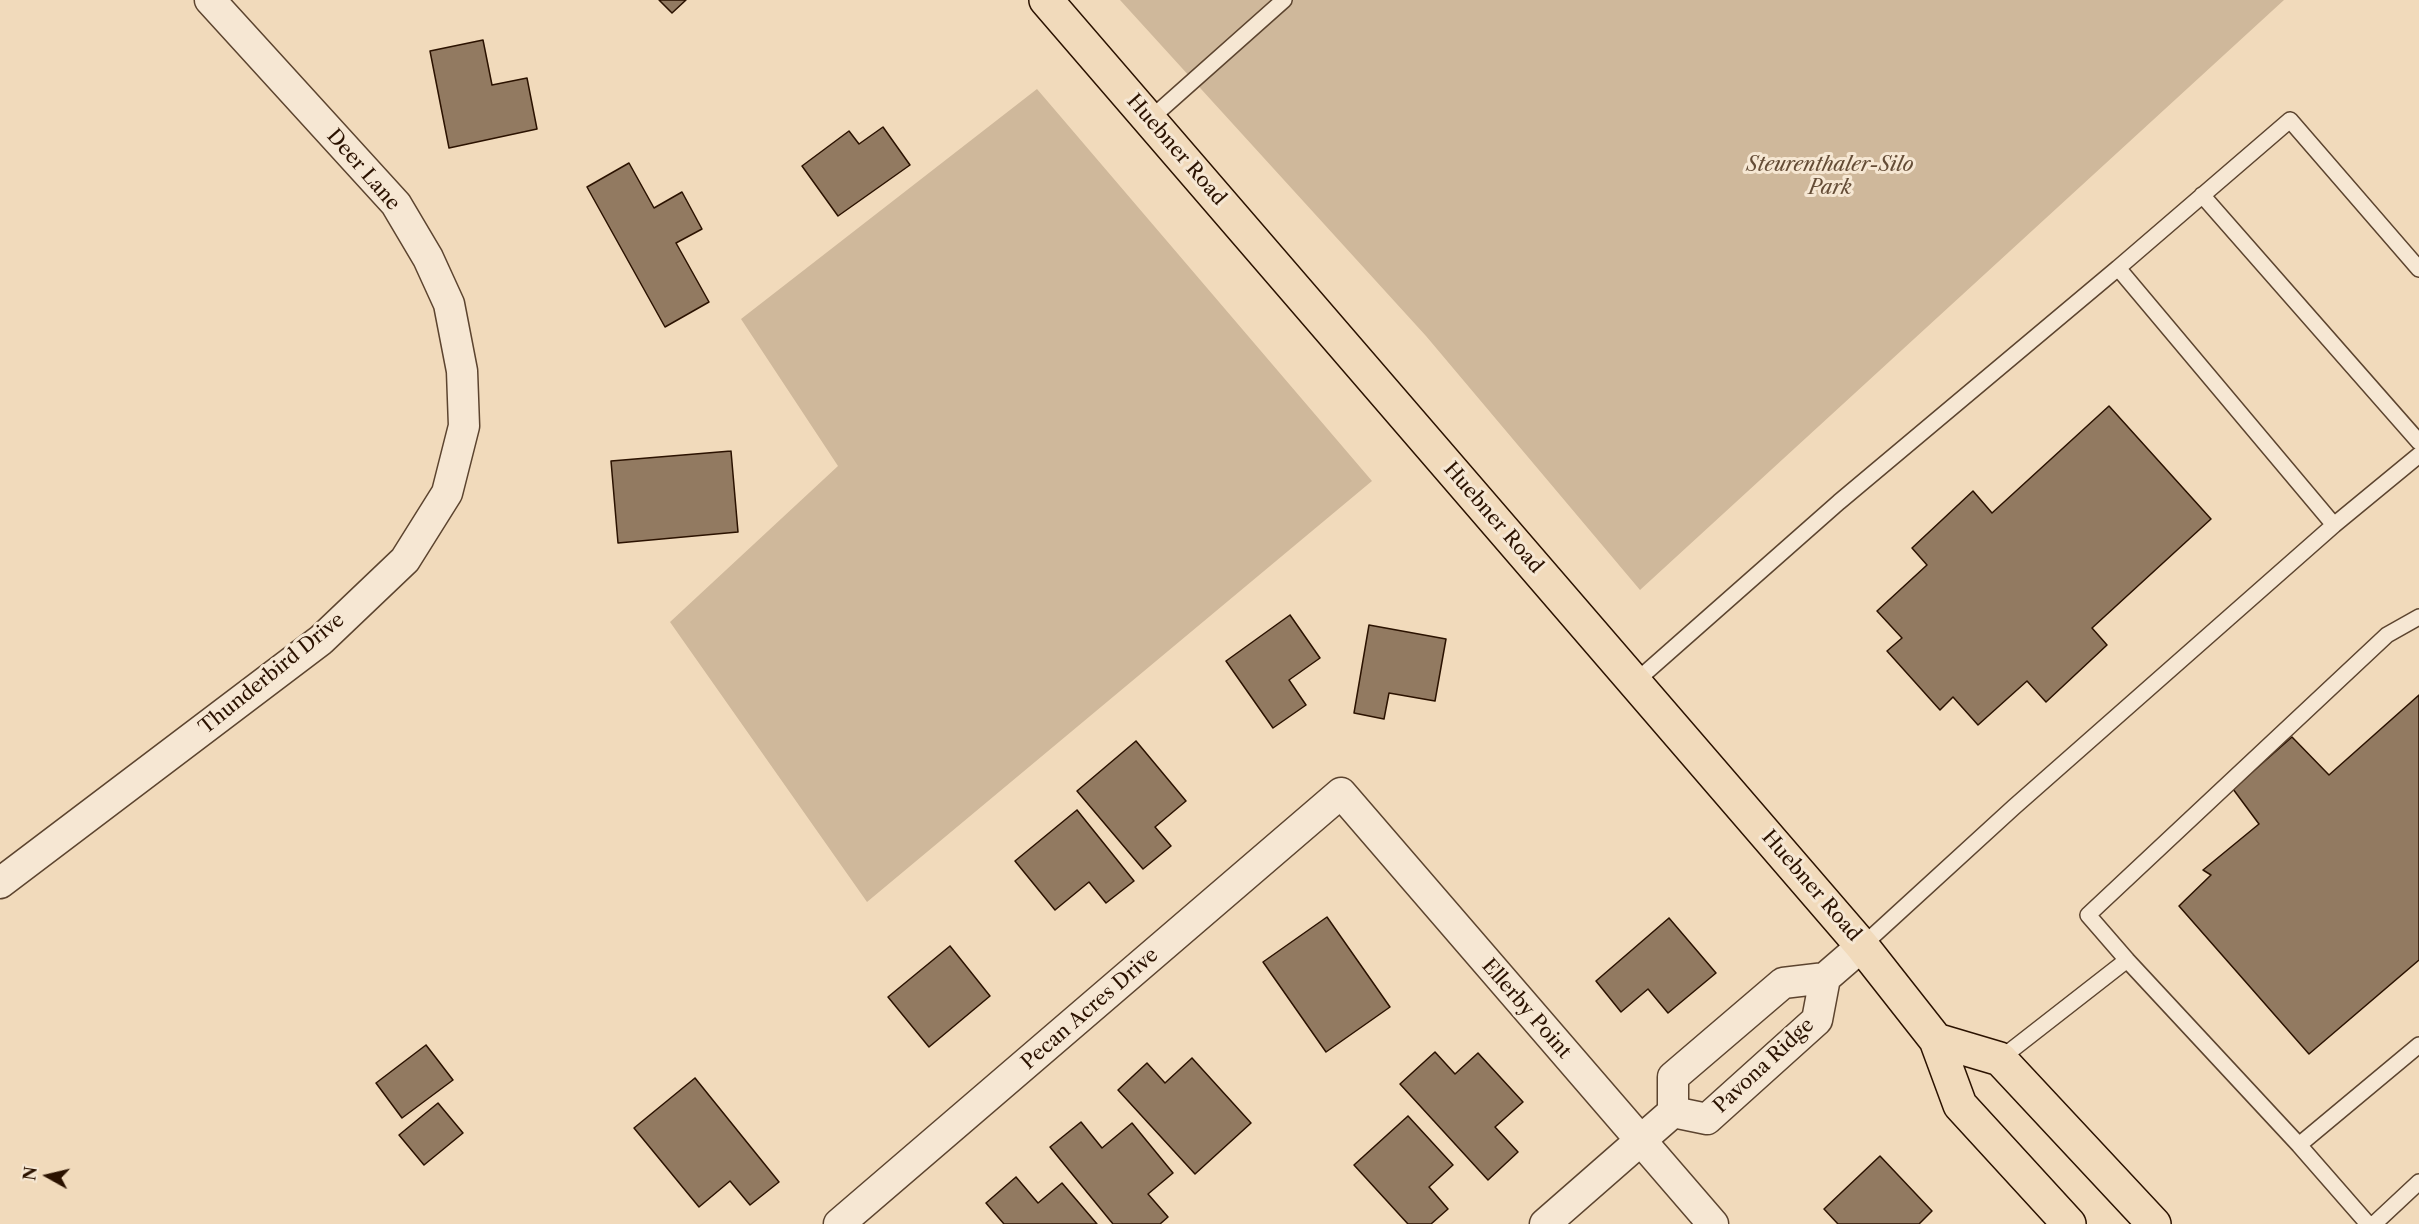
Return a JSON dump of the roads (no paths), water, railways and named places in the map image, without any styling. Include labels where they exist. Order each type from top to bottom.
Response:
[{"type":"main road","name":"Huebner Road","points":[[1046,0],[1862,946],[1936,1040],[1960,1105],[2069,1224]]},
{"type":"main road","points":[[1936,1040],[2000,1059],[2154,1224]]},
{"type":"street","name":"Deer Lane","points":[[210,0],[396,204],[428,258],[449,304],[462,371]]},
{"type":"street","name":"Thunderbird Drive","points":[[0,883],[321,640],[405,560],[447,493],[464,426],[462,371]]},
{"type":"street","name":"Ellerby Point","points":[[1341,793],[1713,1224]]},
{"type":"street","name":"Pecan Acres Drive","points":[[839,1224],[1341,793]]},
{"type":"street","points":[[1545,1224],[1673,1112],[1673,1077],[1783,983],[1825,978],[1862,946]]},
{"type":"street","name":"Pavona Ridge","points":[[1673,1112],[1707,1119],[1817,1020],[1825,978]]},
{"type":"lane","points":[[1149,120],[1284,0]]},
{"type":"lane","points":[[1635,682],[1839,502],[2290,120],[2419,269]]},
{"type":"lane","points":[[2202,195],[2419,442]]},
{"type":"lane","points":[[2118,268],[2334,525]]},
{"type":"lane","points":[[1862,946],[2014,807],[2334,525],[2419,455]]},
{"type":"lane","points":[[2368,1224],[2299,1144],[2127,960],[2088,915],[2387,635],[2419,617]]},
{"type":"lane","points":[[2000,1059],[2127,960]]},
{"type":"lane","points":[[2299,1144],[2419,1045]]},
{"type":"lane","points":[[2374,1224],[2419,1182]]},
{"type":"park label","name":"Steurenthaler-Silo Park","points":[[1830,176]]}]
